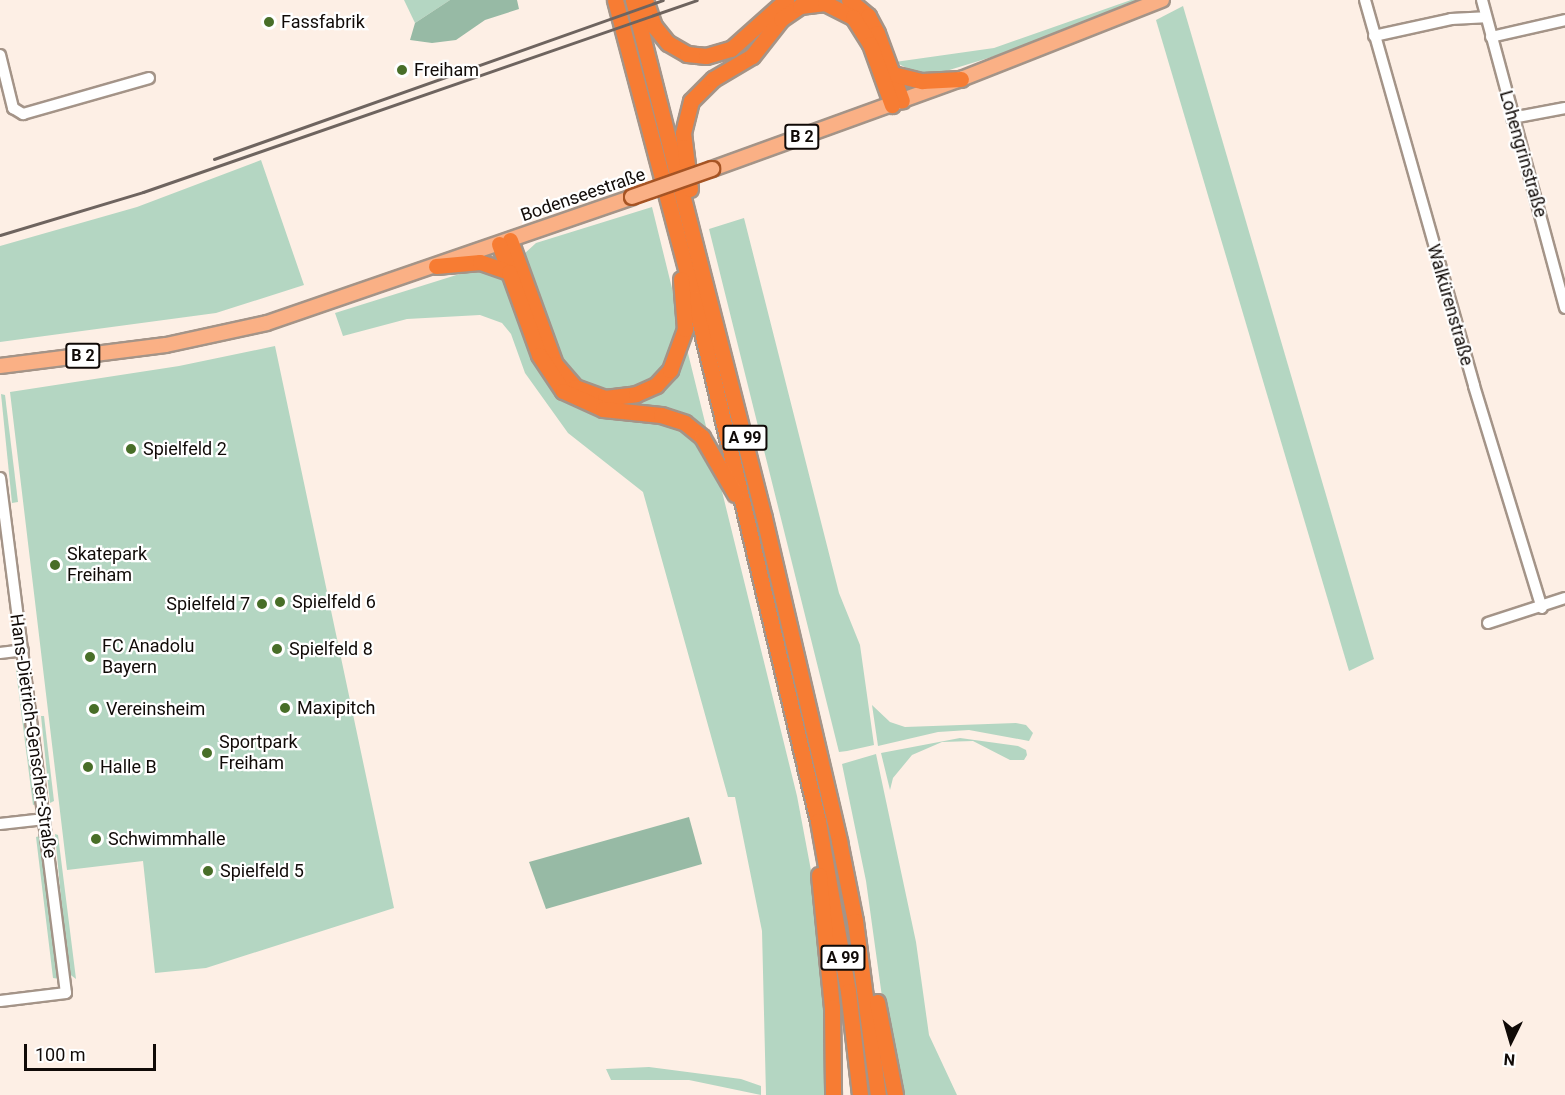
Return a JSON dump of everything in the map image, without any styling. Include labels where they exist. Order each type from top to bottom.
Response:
[{"type":"highway","name":"A 99","points":[[615,0],[680,242],[818,821],[848,991],[860,1095]]},
{"type":"highway","name":"A 99","points":[[633,0],[788,617],[855,921],[878,1095]]},
{"type":"highway","points":[[645,0],[654,26],[668,43],[687,54],[706,56],[731,49],[786,0]]},
{"type":"highway","points":[[849,0],[868,16],[897,103]]},
{"type":"highway","points":[[699,260],[683,133],[685,115],[695,95],[752,56],[786,14],[808,4],[825,3],[853,17],[879,52]]},
{"type":"highway","points":[[887,75],[922,81],[961,79]]},
{"type":"highway","points":[[504,242],[523,295],[562,375],[590,394],[605,398],[636,394],[656,385],[670,370],[682,345],[684,322],[680,242]]},
{"type":"highway","points":[[436,266],[480,262],[513,272]]},
{"type":"highway","points":[[523,295],[543,363],[563,391],[603,409],[661,415],[685,423],[702,437],[715,455],[748,520]]},
{"type":"highway","points":[[818,821],[832,1007],[832,1095]]},
{"type":"highway","points":[[855,921],[872,972],[895,1095]]},
{"type":"main road","name":"Bodenseestraße","points":[[0,366],[166,345],[230,333],[436,266],[897,103],[1162,0]]},
{"type":"street","name":"Walkürenstraße","points":[[1365,0],[1474,386],[1542,608]]},
{"type":"street","name":"Lohengrinstraße","points":[[1482,0],[1565,308]]},
{"type":"street","points":[[1374,36],[1450,19],[1485,17]]},
{"type":"street","points":[[1491,37],[1565,20]]},
{"type":"street","points":[[0,55],[13,108],[22,114],[149,78]]},
{"type":"street","points":[[1512,118],[1565,108]]},
{"type":"street","name":"Hans-Dietrich-Genscher-Straße","points":[[0,478],[66,993],[0,1001]]},
{"type":"street","points":[[1488,623],[1542,608],[1565,598]]},
{"type":"street","points":[[0,653],[23,650]]},
{"type":"street","points":[[0,824],[45,819]]},
{"type":"green space","points":[[404,0],[450,0],[415,23]]},
{"type":"green space","points":[[450,0],[517,0],[519,9],[485,20],[456,40],[432,43],[410,40],[415,23]]},
{"type":"green space","points":[[1131,0],[1146,0],[1008,52],[933,75],[924,77],[895,62],[994,48]]},
{"type":"green space","points":[[1183,6],[1374,659],[1349,671],[1156,20]]},
{"type":"green space","points":[[261,160],[304,285],[216,313],[0,342],[0,246],[137,207]]},
{"type":"green space","points":[[652,207],[797,796],[819,913],[828,1011],[828,1095],[766,1095],[762,931],[735,797],[728,797],[643,492],[568,433],[525,373],[511,334],[502,323],[480,315],[407,319],[343,336],[335,313],[524,254],[536,243]]},
{"type":"green space","points":[[744,218],[839,593],[860,645],[874,745],[847,751],[839,752],[709,229]]},
{"type":"green space","name":"Sportpark Freiham","points":[[275,346],[394,908],[206,968],[155,973],[143,861],[67,870],[10,392],[179,366]]},
{"type":"green space","points":[[1,394],[5,395],[18,502],[12,503]]},
{"type":"green space","points":[[19,669],[36,804],[33,805],[16,671]]},
{"type":"green space","points":[[872,705],[890,722],[905,727],[1016,723],[1026,725],[1033,733],[1029,741],[969,730],[938,732],[878,746]]},
{"type":"green space","points":[[41,716],[44,716],[54,801],[50,803]]},
{"type":"green space","points":[[960,738],[1018,746],[1026,750],[1027,755],[1024,760],[1010,760],[973,741],[942,742],[912,755],[893,778],[890,790],[881,753]]},
{"type":"green space","points":[[876,754],[916,942],[929,1035],[957,1095],[888,1095],[887,1033],[866,881],[842,764]]},
{"type":"green space","points":[[689,817],[702,864],[546,909],[529,862]]},
{"type":"green space","points":[[55,834],[58,835],[76,979],[68,973]]},
{"type":"green space","points":[[40,836],[57,974],[60,979],[53,978],[36,837]]},
{"type":"green space","points":[[649,1067],[741,1079],[761,1086],[761,1095],[689,1080],[611,1080],[606,1069]]},
{"type":"railway","points":[[214,159],[663,0]]},
{"type":"railway","points":[[0,235],[143,192],[697,0]]},
{"type":"place","name":"Fassfabrik","points":[[269,22]]},
{"type":"place","name":"Freiham","points":[[402,70]]},
{"type":"place","name":"Spielfeld 2","points":[[131,449]]},
{"type":"place","name":"Skatepark Freiham","points":[[55,565]]},
{"type":"place","name":"Spielfeld 6","points":[[280,602]]},
{"type":"place","name":"Spielfeld 7","points":[[262,604]]},
{"type":"place","name":"Spielfeld 8","points":[[277,649]]},
{"type":"place","name":"FC Anadolu Bayern","points":[[90,657]]},
{"type":"place","name":"Maxipitch","points":[[285,708]]},
{"type":"place","name":"Vereinsheim","points":[[94,709]]},
{"type":"place","name":"Sportpark Freiham","points":[[207,753]]},
{"type":"place","name":"Halle B","points":[[88,767]]},
{"type":"place","name":"Schwimmhalle","points":[[96,839]]},
{"type":"place","name":"Spielfeld 5","points":[[208,871]]}]
